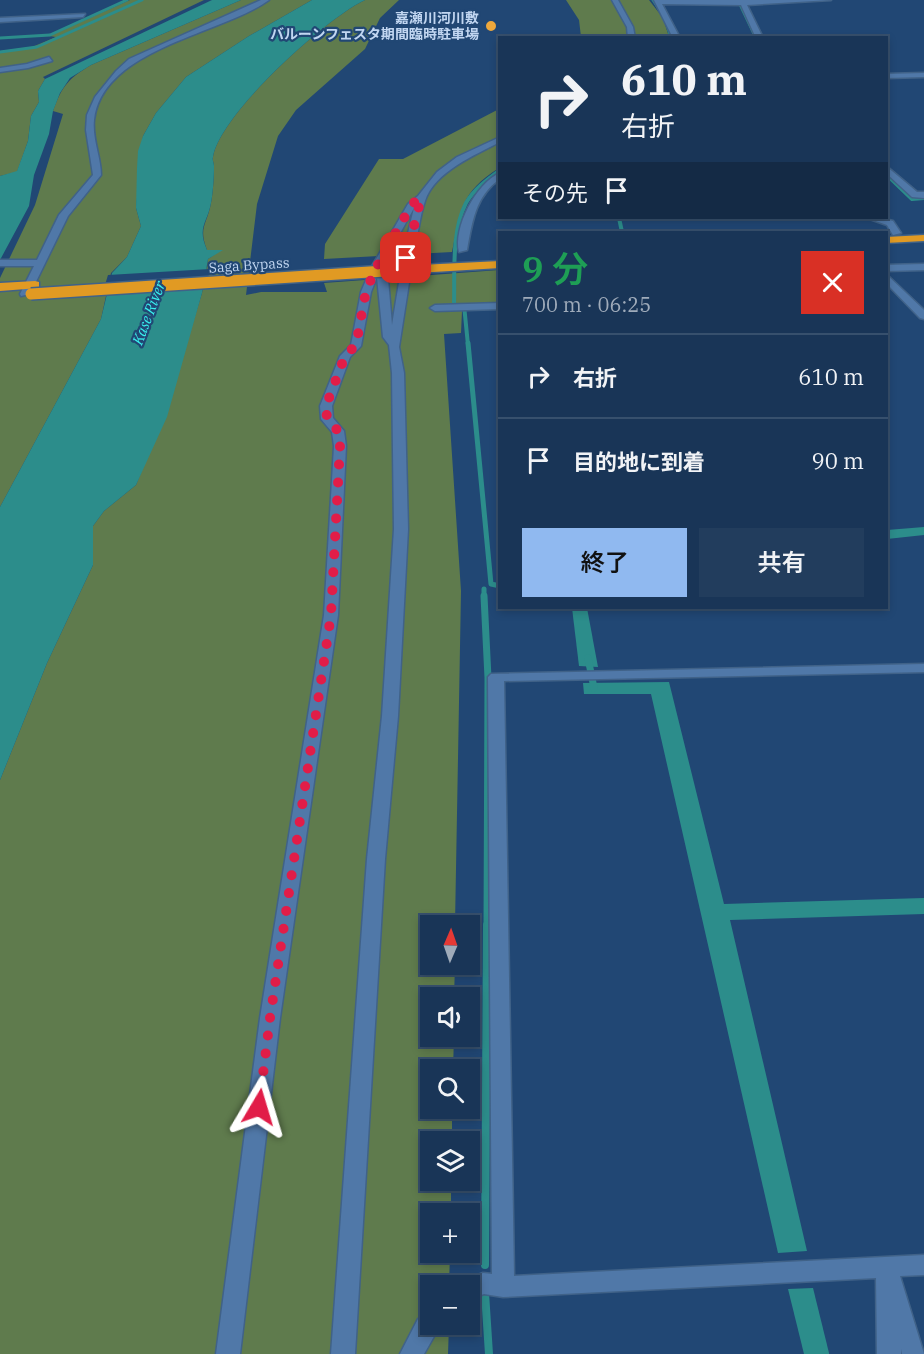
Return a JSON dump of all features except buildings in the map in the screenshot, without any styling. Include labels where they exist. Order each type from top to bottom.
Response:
[{"type":"highway","points":[[890,235],[924,231]]},
{"type":"highway","points":[[890,235],[924,238]]},
{"type":"highway","name":"Saga Bypass","points":[[406,266],[498,256]]},
{"type":"highway","name":"Saga Bypass","points":[[0,287],[27,289],[406,266],[498,264]]},
{"type":"highway","name":"Saga Bypass","points":[[0,296],[27,289]]},
{"type":"street","points":[[27,289],[64,215],[96,175],[98,167],[90,126],[91,117],[118,71],[132,61],[266,0]]},
{"type":"street","points":[[615,0],[630,27],[632,36]]},
{"type":"street","points":[[676,36],[658,1],[734,3],[828,0]]},
{"type":"street","points":[[743,2],[759,36]]},
{"type":"street","points":[[0,20],[84,15]]},
{"type":"street","points":[[0,70],[28,66],[49,59]]},
{"type":"street","points":[[888,76],[924,75]]},
{"type":"street","points":[[228,1354],[270,1018],[331,615],[340,446],[338,431],[327,419],[326,406],[345,356],[356,345],[366,291],[376,268],[412,204],[421,198],[440,174],[460,159],[498,141]]},
{"type":"street","points":[[888,170],[915,195],[924,195]]},
{"type":"street","points":[[462,250],[470,207],[491,180],[498,176]]},
{"type":"street","points":[[343,1354],[376,859],[390,716],[401,529],[398,373],[394,347],[406,266],[421,198]]},
{"type":"street","points":[[876,219],[890,223],[890,235]]},
{"type":"street","points":[[0,263],[41,262]]},
{"type":"street","points":[[888,268],[924,267]]},
{"type":"street","points":[[376,268],[383,279],[388,337],[394,347]]},
{"type":"street","points":[[888,279],[924,316]]},
{"type":"street","points":[[435,308],[498,306]]},
{"type":"street","points":[[502,1287],[496,677],[924,668]]},
{"type":"street","points":[[480,1285],[502,1287],[924,1265]]},
{"type":"street","points":[[885,1266],[889,1354]]},
{"type":"street","points":[[885,1266],[914,1354]]},
{"type":"street","points":[[412,1354],[422,1335]]},
{"type":"shaded area","points":[[130,0],[204,0],[43,77],[45,79],[38,91],[39,102],[31,116],[28,141],[17,172],[0,176],[0,51],[32,47],[56,37],[49,36]]},
{"type":"shaded area","points":[[241,0],[312,0],[249,36],[186,77],[156,113],[143,136],[136,208],[141,226],[127,257],[111,273],[101,319],[0,507],[0,278],[35,205],[63,114],[53,111],[60,95],[71,79],[91,65]]},
{"type":"shaded area","points":[[365,0],[399,0],[380,18],[365,49],[296,110],[278,136],[257,204],[246,295],[261,292],[327,292],[324,283],[498,270],[498,302],[480,304],[462,311],[461,333],[444,334],[461,591],[455,915],[420,915],[420,975],[455,975],[454,987],[420,987],[420,1047],[454,1047],[453,1059],[420,1059],[420,1119],[452,1119],[452,1131],[420,1131],[420,1191],[451,1191],[451,1203],[420,1203],[420,1263],[450,1263],[449,1275],[420,1275],[420,1335],[449,1335],[448,1354],[0,1354],[0,780],[47,663],[93,565],[93,526],[104,511],[136,485],[184,352],[202,293],[208,259],[221,250],[207,250],[203,236],[212,194],[213,158],[220,139],[234,117],[254,93],[277,69],[326,26]]},
{"type":"shaded area","points":[[566,0],[649,0],[663,18],[669,36],[581,36],[579,20]]},
{"type":"shaded area","points":[[498,110],[498,169],[476,186],[464,203],[452,252],[324,259],[325,244],[379,159],[403,159]]},
{"type":"water","points":[[212,0],[241,0],[91,65],[70,78],[60,93],[53,111],[49,134],[34,175],[29,206],[0,260],[0,176],[17,171],[28,141],[31,116],[39,102],[38,91],[45,79]]},
{"type":"water","name":"Kase River","points":[[312,0],[365,0],[326,26],[277,69],[234,117],[220,139],[213,158],[212,194],[203,236],[207,250],[223,250],[208,259],[202,293],[167,417],[136,485],[104,511],[93,526],[93,565],[47,663],[0,780],[0,507],[101,319],[112,273],[127,257],[141,226],[136,208],[138,151],[143,136],[156,113],[186,77],[249,36]]},
{"type":"water","points":[[924,527],[924,535],[888,539],[888,530]]},
{"type":"water","points":[[572,609],[587,609],[598,667],[579,666]]},
{"type":"water","points":[[669,682],[724,904],[924,898],[924,914],[730,920],[807,1251],[778,1253],[651,694],[584,694],[583,683]]},
{"type":"water","points":[[813,1288],[829,1354],[804,1354],[788,1289]]},
{"type":"pier","points":[[210,269],[206,289],[102,295],[108,275]]},
{"type":"waterway","points":[[0,38],[50,35],[127,0]]},
{"type":"waterway","points":[[0,52],[37,47],[142,0]]},
{"type":"waterway","points":[[653,0],[661,12]]},
{"type":"waterway","points":[[738,0],[755,36]]},
{"type":"waterway","points":[[667,24],[670,36]]},
{"type":"waterway","points":[[468,345],[464,305],[454,305],[458,227],[461,214],[469,198],[498,172]]},
{"type":"waterway","points":[[888,176],[912,199],[924,198]]},
{"type":"waterway","points":[[619,219],[622,231]]},
{"type":"waterway","points":[[468,343],[491,584],[498,586]]},
{"type":"waterway","points":[[484,589],[484,596]]},
{"type":"waterway","points":[[484,596],[488,678],[487,927]]},
{"type":"waterway","points":[[588,658],[594,688]]},
{"type":"waterway","points":[[485,1265],[487,925]]},
{"type":"waterway","points":[[485,1293],[489,1354]]},
{"type":"place","name":"嘉瀬川河川敷 バルーンフェスタ期間臨時駐車場","points":[[491,26]]},
{"type":"route","points":[[259,1107],[270,1018],[331,615],[340,446],[338,431],[327,419],[326,406],[345,356],[356,345],[366,291],[376,268],[412,204],[421,198],[406,258]]}]
